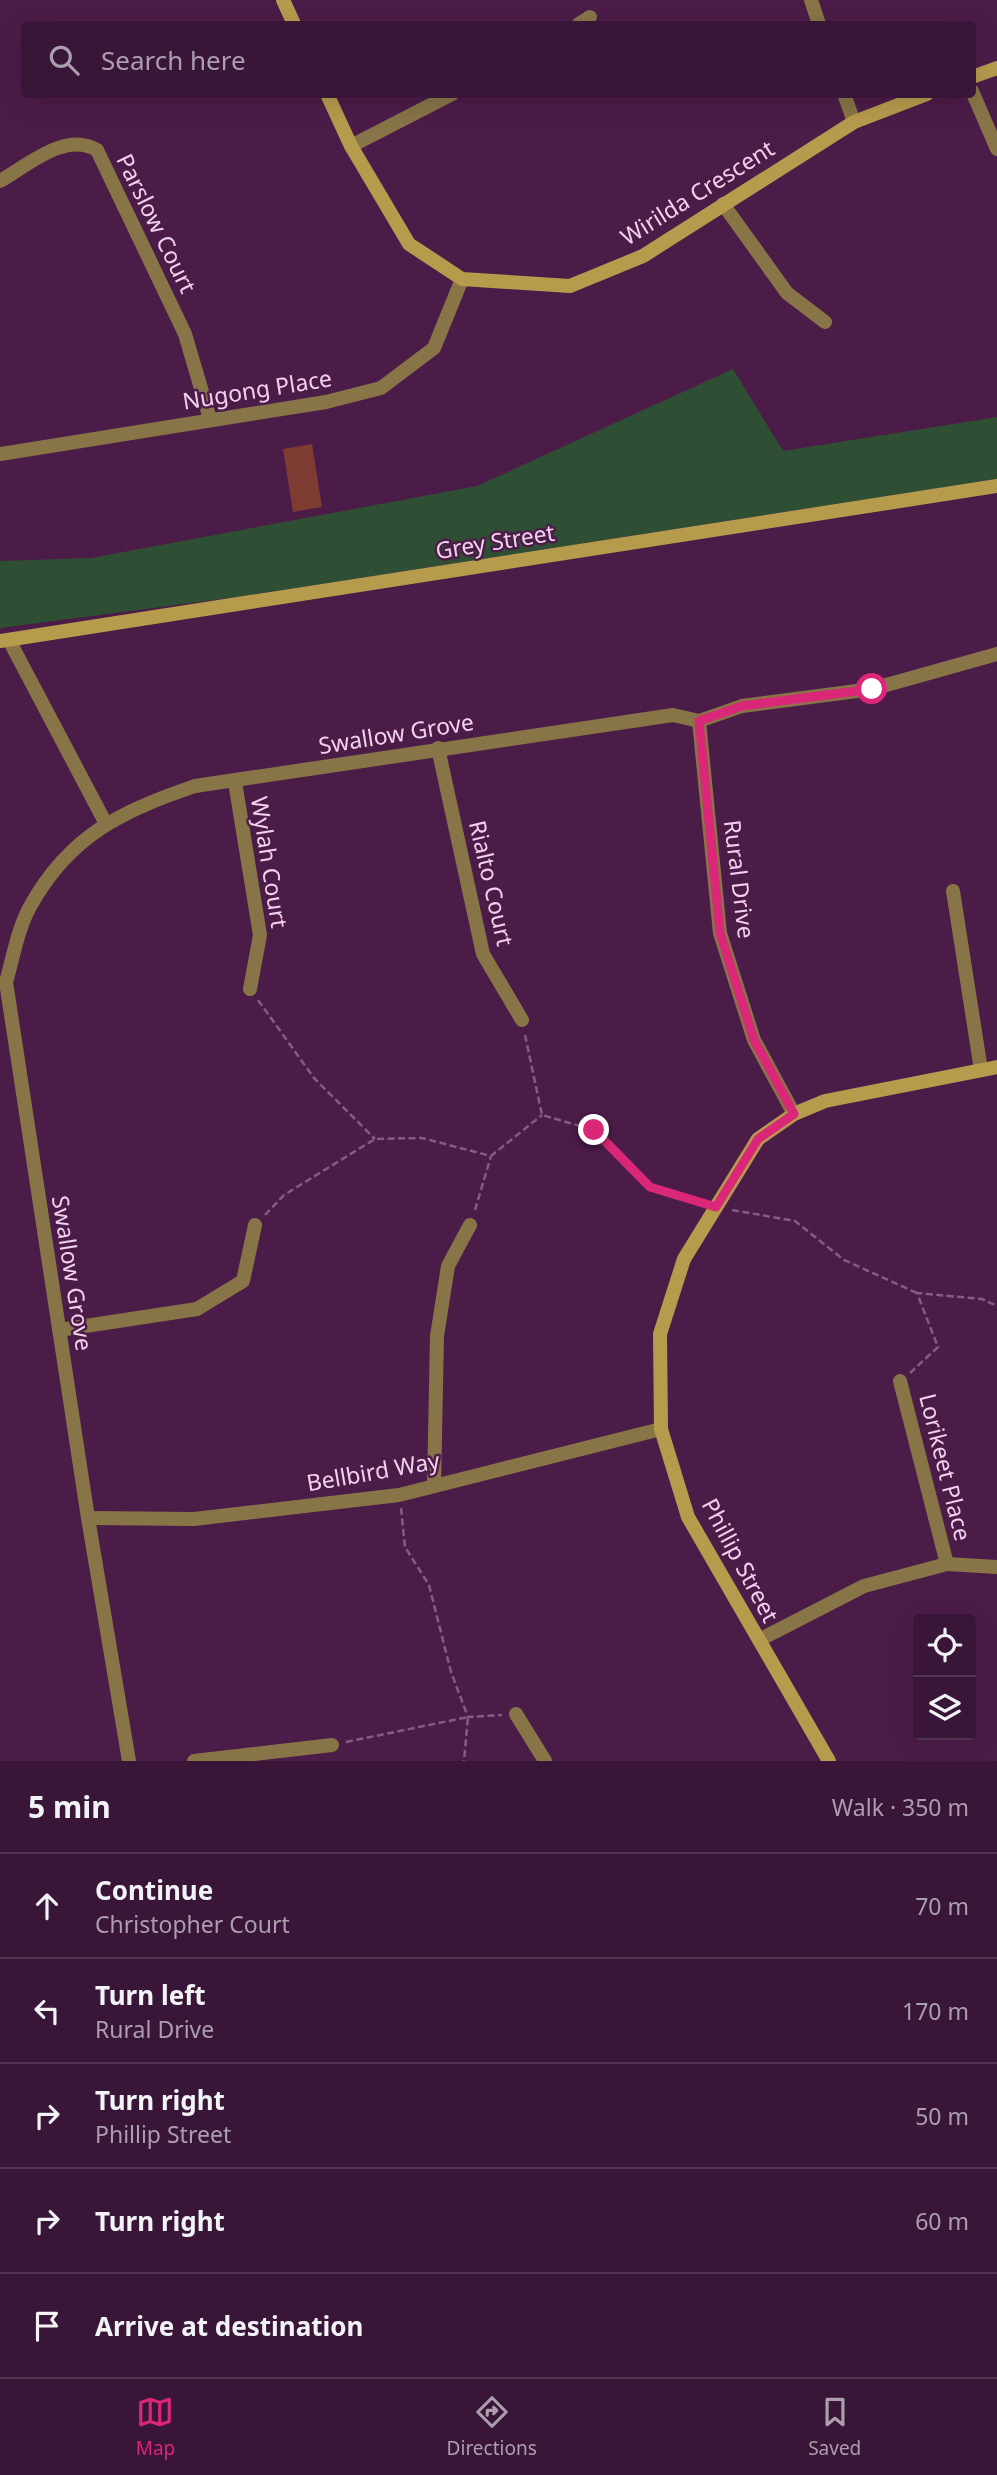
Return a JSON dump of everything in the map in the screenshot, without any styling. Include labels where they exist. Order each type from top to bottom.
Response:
[{"type":"street","points":[[283,0],[294,21]]},
{"type":"street","points":[[811,0],[818,21]]},
{"type":"street","points":[[976,76],[997,68]]},
{"type":"street","points":[[329,98],[351,146],[410,244],[462,279]]},
{"type":"street","points":[[351,146],[444,98]]},
{"type":"street","points":[[845,98],[854,122]]},
{"type":"street","name":"Wirilda Crescent","points":[[462,279],[570,286],[643,257],[854,122],[917,98]]},
{"type":"street","points":[[975,98],[997,149]]},
{"type":"street","name":"Parslow Court","points":[[0,181],[66,144],[84,142],[97,150],[185,334],[210,419]]},
{"type":"street","points":[[723,204],[787,293],[824,322]]},
{"type":"street","name":"Nugong Place","points":[[0,454],[326,402],[381,388],[434,348],[462,279]]},
{"type":"street","name":"Grey Street","points":[[5,640],[997,486]]},
{"type":"street","points":[[5,640],[105,822]]},
{"type":"street","points":[[699,721],[742,706],[872,689],[997,654]]},
{"type":"street","name":"Swallow Grove","points":[[130,1761],[88,1518],[6,982],[30,906],[70,852],[105,822],[149,802],[195,786],[673,715],[699,721]]},
{"type":"street","name":"Rural Drive","points":[[699,721],[720,933],[754,1040],[794,1114]]},
{"type":"street","name":"Rialto Court","points":[[438,748],[483,954],[522,1020]]},
{"type":"street","name":"Wylah Court","points":[[235,782],[260,935],[250,989]]},
{"type":"street","points":[[953,891],[982,1070]]},
{"type":"street","name":"Phillip Street","points":[[823,1759],[688,1517],[661,1429],[660,1334],[684,1259],[758,1139],[794,1114],[825,1101],[997,1067]]},
{"type":"street","points":[[59,1330],[197,1310],[243,1281],[255,1225]]},
{"type":"street","points":[[434,1486],[437,1336],[448,1266],[470,1225]]},
{"type":"street","name":"Lorikeet Place","points":[[900,1381],[947,1564]]},
{"type":"street","name":"Bellbird Way","points":[[88,1518],[194,1519],[399,1495],[661,1429]]},
{"type":"street","points":[[759,1640],[864,1586],[947,1564],[997,1567]]},
{"type":"street","points":[[516,1714],[545,1761]]},
{"type":"street","points":[[194,1761],[332,1745]]},
{"type":"path","points":[[250,989],[314,1078],[375,1139]]},
{"type":"path","points":[[522,1020],[542,1115]]},
{"type":"path","points":[[470,1225],[491,1156],[542,1115]]},
{"type":"path","points":[[542,1115],[594,1130],[650,1187],[716,1207],[795,1221],[844,1260],[917,1293],[982,1298],[997,1306]]},
{"type":"path","points":[[255,1225],[284,1195],[375,1139],[422,1138],[491,1156]]},
{"type":"path","points":[[900,1381],[938,1347],[917,1293]]},
{"type":"path","points":[[399,1495],[405,1547],[429,1585],[451,1672],[468,1717],[464,1761]]},
{"type":"path","points":[[332,1745],[468,1717],[516,1714]]},
{"type":"green space","points":[[733,369],[783,451],[997,417],[997,479],[245,596],[0,628],[0,561],[91,558],[477,486]]},
{"type":"building","points":[[312,444],[322,507],[293,512],[283,449]]},
{"type":"route","points":[[594,1130],[650,1187],[716,1207],[758,1139],[794,1114],[754,1040],[720,933],[699,721],[742,706],[872,689]]}]
